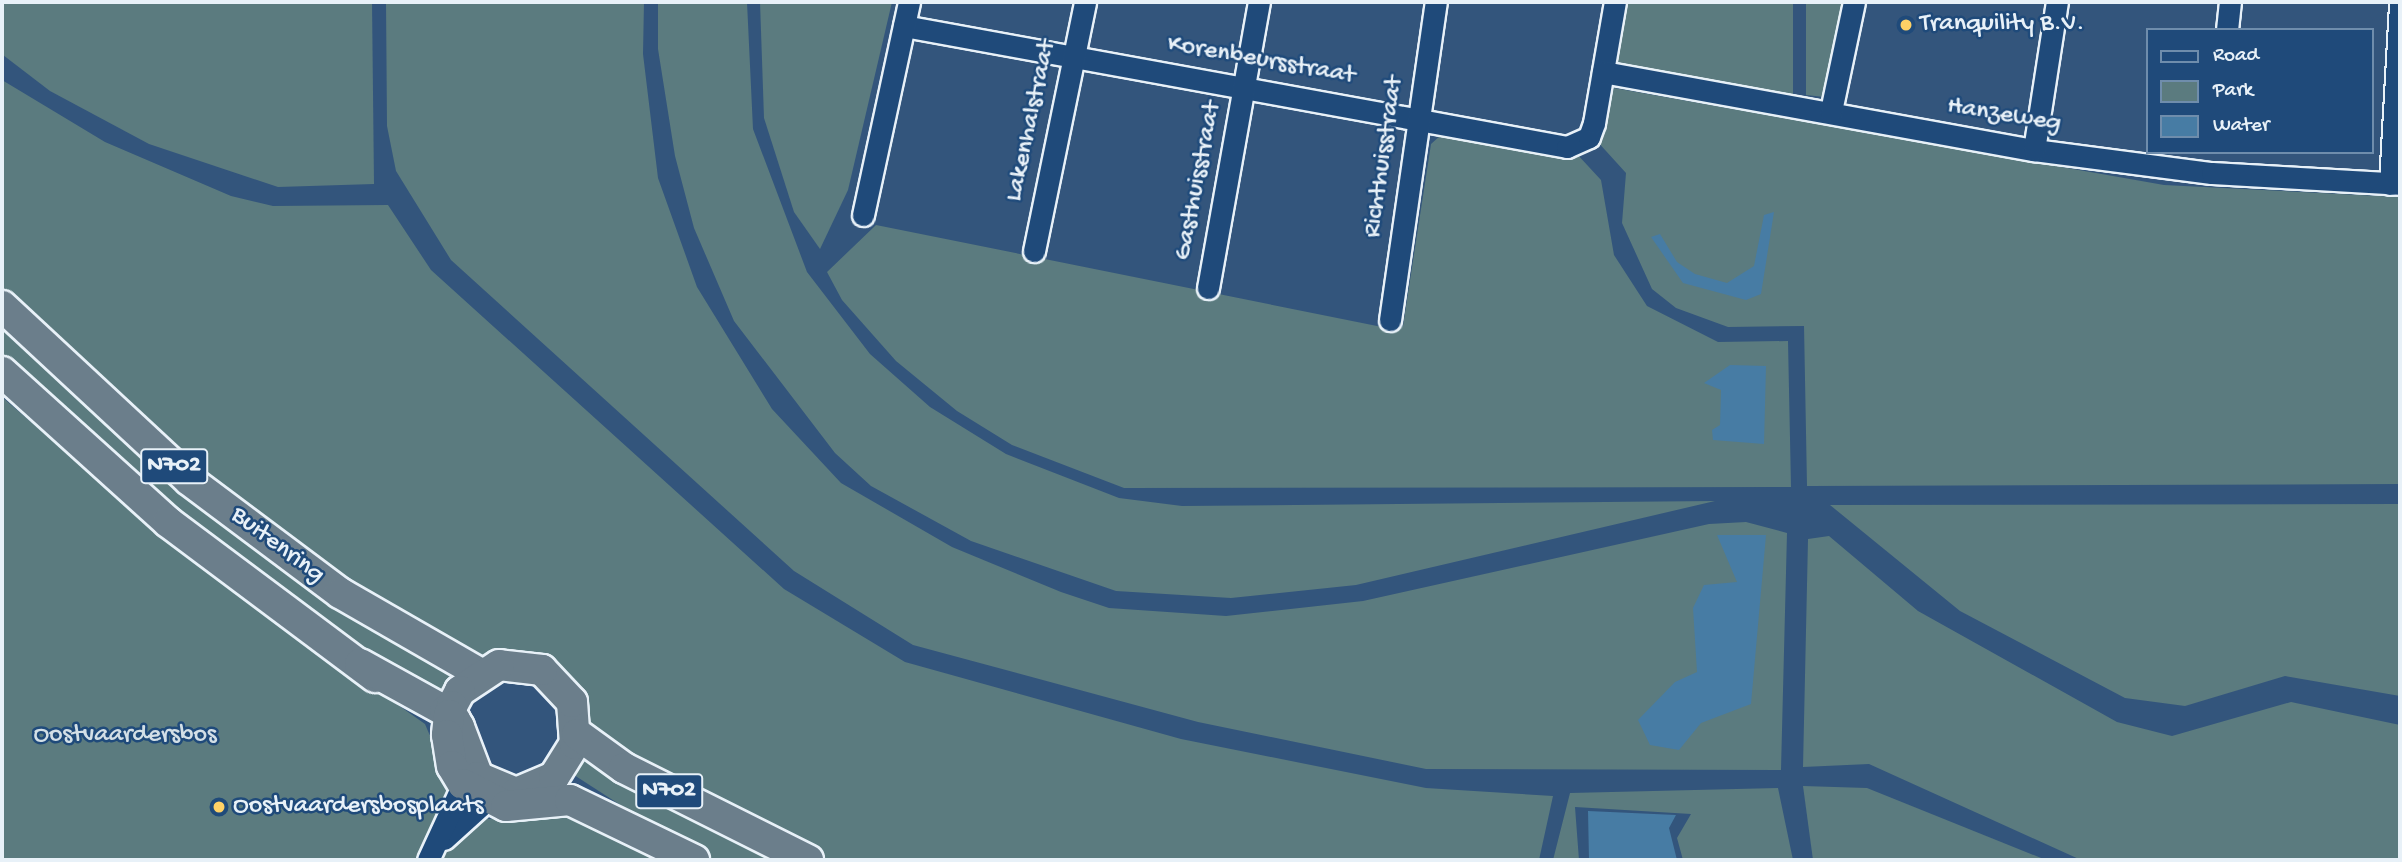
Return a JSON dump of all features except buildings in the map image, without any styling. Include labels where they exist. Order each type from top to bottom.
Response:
[{"type":"highway","name":"Buitenring","points":[[2,306],[189,480],[340,593],[479,673]]},
{"type":"highway","name":"Buitenring","points":[[2,372],[168,523],[448,725]]},
{"type":"highway","points":[[484,792],[452,766],[448,725],[460,691],[479,673],[510,663],[542,670],[572,702],[577,734],[567,762],[542,792]]},
{"type":"highway","name":"N702","points":[[448,725],[484,792],[506,806],[542,792],[572,788],[681,854]]},
{"type":"highway","name":"N702","points":[[577,734],[624,768],[808,860]]},
{"type":"street","points":[[863,215],[909,2]]},
{"type":"street","name":"Lakenhalstraat","points":[[1034,251],[1085,2]]},
{"type":"street","name":"Gasthuisstraat","points":[[1208,288],[1259,2]]},
{"type":"street","name":"Richthuisstraat","points":[[1390,320],[1436,2]]},
{"type":"street","points":[[1603,72],[1615,2]]},
{"type":"street","points":[[1831,111],[1854,2]]},
{"type":"street","points":[[2034,150],[2057,2]]},
{"type":"street","points":[[2227,28],[2230,2]]},
{"type":"street","points":[[2395,184],[2400,3]]},
{"type":"street","name":"Korenbeursstraat","points":[[904,26],[1419,117],[1567,147],[1589,137],[1603,72]]},
{"type":"street","name":"Hanzeweg","points":[[1603,72],[1831,111],[2034,150],[2213,163],[2395,184]]},
{"type":"street","points":[[434,851],[484,792]]},
{"type":"green space","points":[[2,2],[372,2],[374,184],[278,187],[149,144],[50,91],[3,55]]},
{"type":"green space","points":[[386,2],[644,2],[643,54],[658,178],[697,287],[772,409],[841,483],[952,547],[1061,592],[1109,608],[1226,616],[1363,601],[1709,524],[1746,522],[1787,533],[1781,770],[1426,769],[1198,722],[913,645],[794,571],[451,260],[396,171],[387,126]]},
{"type":"green space","points":[[658,2],[747,2],[753,129],[807,272],[870,354],[930,407],[1006,454],[1119,498],[1182,506],[1715,501],[1356,585],[1231,598],[1116,591],[971,541],[871,486],[835,453],[734,321],[694,228],[675,156],[658,49]]},
{"type":"green space","points":[[760,2],[892,2],[848,190],[820,249],[794,212],[764,118]]},
{"type":"green space","points":[[1623,2],[1793,2],[1793,97],[1620,65],[1614,57]]},
{"type":"green space","points":[[1806,2],[1844,2],[1824,97],[1806,95]]},
{"type":"green space","points":[[2,80],[105,142],[231,196],[273,206],[388,205],[431,270],[784,589],[905,662],[1181,739],[1426,788],[1553,796],[1539,860],[823,860],[770,837],[594,734],[581,700],[487,658],[465,658],[417,632],[200,472],[2,294]]},
{"type":"green space","points":[[1614,88],[2164,185],[2400,197],[2400,484],[1807,486],[1804,326],[1728,327],[1676,308],[1652,289],[1622,223],[1626,173],[1596,140]]},
{"type":"green space","points":[[1441,135],[1576,153],[1601,180],[1614,255],[1647,306],[1718,342],[1788,341],[1791,487],[1124,488],[1012,445],[957,411],[896,361],[842,300],[827,272],[876,225],[1397,330],[1403,326],[1431,144]]},
{"type":"green space","points":[[2,326],[114,433],[199,502],[454,678],[443,700],[363,651],[172,510],[2,360]]},
{"type":"green space","name":"Oostvaardersbos","points":[[2,397],[182,552],[425,724],[447,776],[446,795],[489,819],[567,810],[666,860],[2,860]]},
{"type":"green space","points":[[2400,504],[2400,696],[2285,676],[2185,706],[2125,698],[1960,611],[1830,505]]},
{"type":"green space","points":[[1829,536],[1918,611],[2117,722],[2172,736],[2291,702],[2400,725],[2400,860],[2081,860],[1869,764],[1803,767],[1808,539]]},
{"type":"green space","points":[[585,756],[778,860],[713,860],[687,848],[574,775]]},
{"type":"green space","points":[[1803,786],[1867,788],[2046,860],[1813,860]]},
{"type":"green space","points":[[1778,788],[1793,860],[1683,860],[1677,838],[1691,814],[1575,807],[1579,860],[1553,860],[1570,793]]},
{"type":"water","points":[[1774,212],[1761,294],[1746,300],[1683,283],[1651,237],[1660,234],[1677,262],[1695,274],[1727,283],[1754,266],[1764,215]]},
{"type":"water","points":[[1730,365],[1766,366],[1764,444],[1713,440],[1712,430],[1720,425],[1721,390],[1704,383]]},
{"type":"water","points":[[1717,535],[1766,535],[1751,704],[1701,723],[1679,750],[1650,745],[1638,720],[1675,682],[1697,672],[1693,608],[1704,585],[1737,582]]},
{"type":"water","points":[[1588,811],[1676,815],[1669,828],[1677,860],[1589,860]]},
{"type":"place","name":"Tranquility B.V.","points":[[1906,25]]},
{"type":"place","name":"Oostvaardersbosplaats","points":[[219,807]]}]
